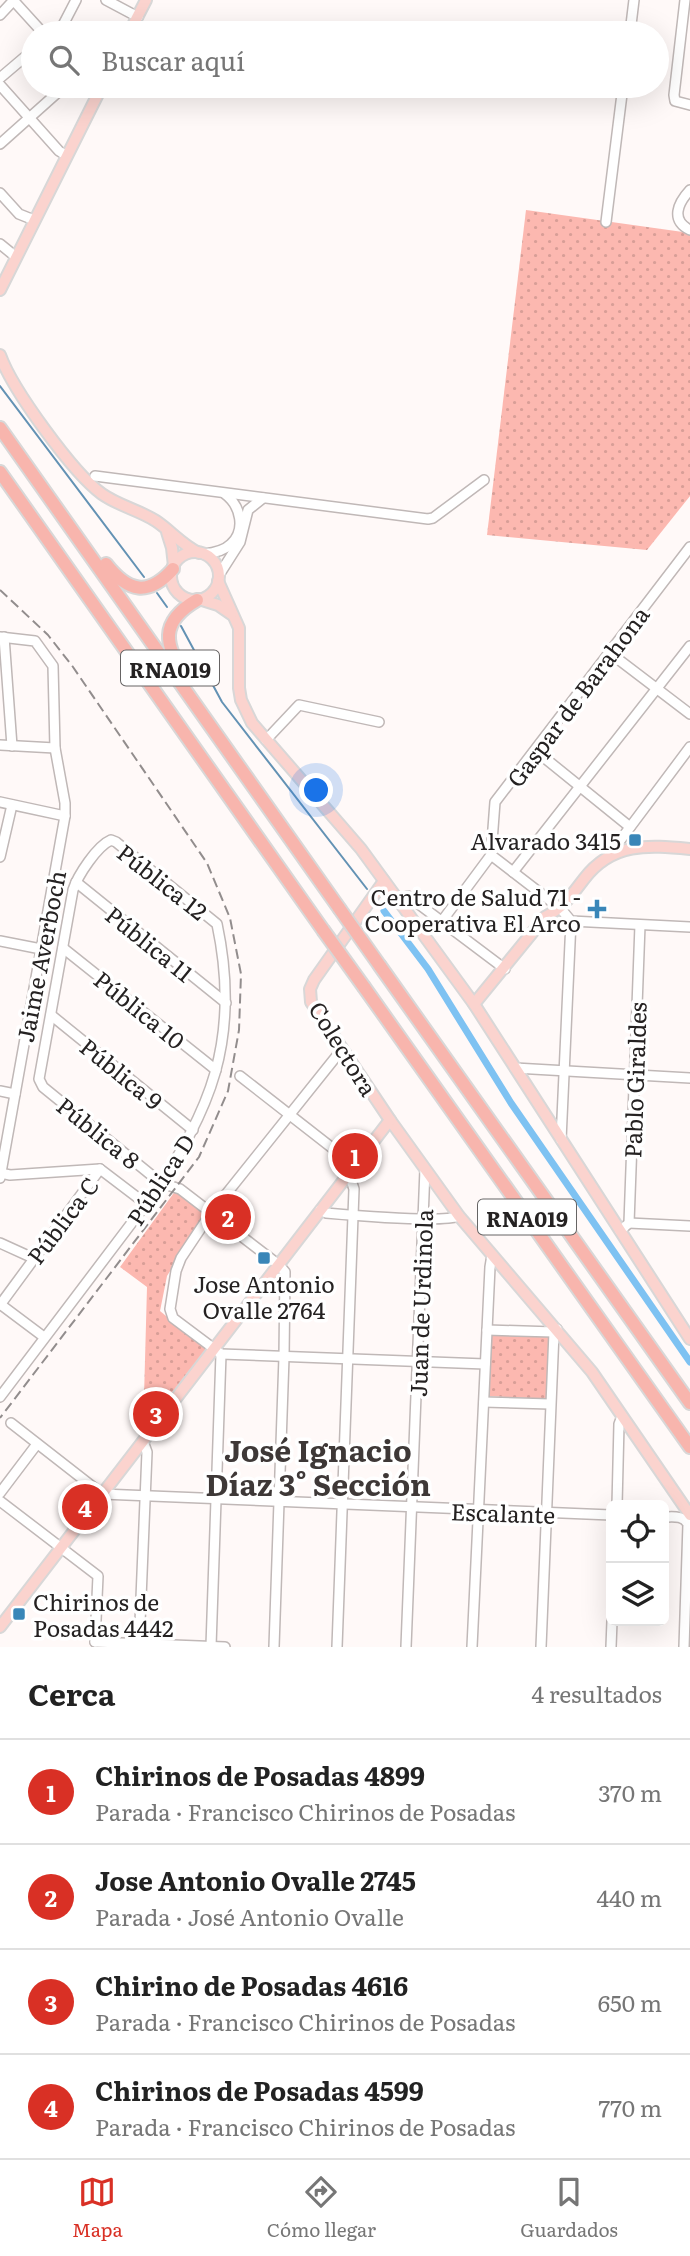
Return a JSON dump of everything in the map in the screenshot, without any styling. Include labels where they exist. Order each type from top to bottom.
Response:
[{"type":"highway","points":[[0,416],[119,579],[132,587],[146,588],[162,580],[173,567]]},
{"type":"highway","name":"RNA019","points":[[0,428],[690,1403]]},
{"type":"highway","name":"RNA019","points":[[0,472],[690,1447]]},
{"type":"highway","points":[[198,599],[175,615],[169,632],[170,643],[179,666],[221,729],[240,768]]},
{"type":"main road","points":[[136,21],[146,0]]},
{"type":"main road","points":[[0,290],[94,98]]},
{"type":"main road","points":[[0,355],[31,408],[83,478],[113,501],[155,520],[183,545],[202,553],[215,563],[218,578],[241,635],[238,678],[241,700],[253,723],[361,849],[474,1004],[561,1142],[624,1227],[690,1339]]},
{"type":"main road","points":[[166,530],[172,548],[172,580],[176,590],[184,597],[218,605],[234,615]]},
{"type":"main road","points":[[173,567],[183,556],[202,553]]},
{"type":"main road","points":[[198,599],[210,594],[218,578]]},
{"type":"main road","points":[[474,1004],[545,917],[561,909],[591,870],[610,854],[649,846],[690,849]]},
{"type":"main road","name":"Colectora","points":[[384,881],[314,980],[310,989],[311,1002],[459,1216],[622,1416],[688,1517]]},
{"type":"main road","points":[[0,1627],[143,1441],[217,1351],[390,1119]]},
{"type":"street","points":[[0,15],[14,0],[32,21]]},
{"type":"street","points":[[65,21],[76,0]]},
{"type":"street","points":[[106,0],[138,17]]},
{"type":"street","points":[[631,21],[634,0]]},
{"type":"street","points":[[684,0],[674,95],[675,101],[690,105]]},
{"type":"street","points":[[0,78],[21,60]]},
{"type":"street","points":[[0,85],[59,151],[67,156]]},
{"type":"street","points":[[0,144],[52,98]]},
{"type":"street","points":[[607,222],[622,98]]},
{"type":"street","points":[[690,190],[680,201],[677,216],[682,225],[690,230]]},
{"type":"street","points":[[0,193],[19,214],[34,220]]},
{"type":"street","points":[[0,244],[16,257]]},
{"type":"street","points":[[95,476],[428,519],[484,480]]},
{"type":"street","points":[[202,553],[225,548],[233,541],[238,531],[240,518],[237,508],[224,493]]},
{"type":"street","points":[[218,578],[240,542],[248,510],[262,498]]},
{"type":"street","name":"Gaspar de Barahona","points":[[491,855],[495,802],[689,550]]},
{"type":"street","points":[[2,637],[12,746]]},
{"type":"street","name":"Jaime Averboch","points":[[0,1178],[65,816],[55,748],[53,666],[35,641],[2,637]]},
{"type":"street","points":[[513,872],[690,646]]},
{"type":"street","points":[[610,653],[690,714]]},
{"type":"street","points":[[266,740],[299,705],[379,723]]},
{"type":"street","points":[[0,745],[55,748]]},
{"type":"street","points":[[610,854],[690,747]]},
{"type":"street","points":[[536,751],[629,827]]},
{"type":"street","points":[[0,802],[65,816]]},
{"type":"street","points":[[0,857],[12,805]]},
{"type":"street","name":"Pública 12","points":[[76,882],[108,841],[116,842],[217,924]]},
{"type":"street","points":[[442,921],[491,855],[561,909],[571,921],[561,1142]]},
{"type":"street","points":[[51,1015],[70,901],[76,882]]},
{"type":"street","name":"Pública 11","points":[[76,882],[226,1003]]},
{"type":"street","points":[[408,895],[505,969]]},
{"type":"street","points":[[571,921],[690,928]]},
{"type":"street","name":"Pública D","points":[[0,1397],[162,1183],[193,1130],[216,1070],[224,1040],[226,1003],[217,924]]},
{"type":"street","name":"Pablo Giraldes","points":[[624,1227],[635,1075],[640,925]]},
{"type":"street","points":[[0,941],[40,950]]},
{"type":"street","name":"Pública 10","points":[[63,948],[216,1070]]},
{"type":"street","name":"Pública 8","points":[[51,1015],[39,1079],[43,1087],[162,1183],[180,1189],[279,1265]]},
{"type":"street","name":"Pública 9","points":[[51,1015],[193,1130]]},
{"type":"street","points":[[343,1048],[211,1213],[179,1263],[170,1309],[173,1318],[217,1351],[284,1357],[485,1364]]},
{"type":"street","points":[[515,1068],[690,1078]]},
{"type":"street","points":[[240,1076],[354,1165]]},
{"type":"street","points":[[0,1091],[15,1094]]},
{"type":"street","points":[[0,1173],[10,1175],[100,1169],[146,1205]]},
{"type":"street","name":"Pública C","points":[[0,1304],[100,1169]]},
{"type":"street","name":"Juan de Urdinola","points":[[406,1647],[425,1169]]},
{"type":"street","points":[[337,1647],[354,1185],[346,1176]]},
{"type":"street","points":[[320,1210],[326,1213],[423,1218],[450,1219],[459,1216]]},
{"type":"street","points":[[624,1227],[690,1226]]},
{"type":"street","points":[[0,1242],[33,1258]]},
{"type":"street","points":[[472,1647],[492,1255]]},
{"type":"street","points":[[274,1647],[286,1278],[279,1265]]},
{"type":"street","points":[[0,1304],[44,1337]]},
{"type":"street","points":[[487,1330],[555,1331],[541,1647]]},
{"type":"street","points":[[212,1646],[217,1500],[217,1351]]},
{"type":"street","points":[[484,1402],[550,1404]]},
{"type":"street","points":[[617,1500],[619,1424],[622,1416]]},
{"type":"street","points":[[11,1423],[102,1494]]},
{"type":"street","points":[[139,1645],[147,1452],[143,1441]]},
{"type":"street","points":[[0,1493],[37,1444]]},
{"type":"street","name":"Escalante","points":[[102,1494],[606,1515]]},
{"type":"street","points":[[0,1502],[98,1576],[92,1644],[225,1647]]},
{"type":"street","points":[[669,1517],[688,1517],[684,1647]]},
{"type":"street","points":[[611,1647],[612,1626]]},
{"type":"shaded area","points":[[526,210],[690,233],[690,496],[647,550],[487,535]]},
{"type":"shaded area","points":[[176,1190],[206,1213],[167,1276],[160,1311],[207,1350],[143,1433],[147,1287],[120,1267]]},
{"type":"shaded area","points":[[491,1334],[549,1337],[546,1399],[488,1396]]},
{"type":"waterway","points":[[0,386],[144,577]]},
{"type":"waterway","points":[[157,593],[167,607]]},
{"type":"waterway","points":[[181,626],[222,702],[367,889]]},
{"type":"waterway","points":[[384,911],[428,969],[511,1103],[690,1362]]},
{"type":"railway","points":[[0,590],[48,635],[73,667],[207,863],[230,918],[241,974],[239,1030],[228,1091],[199,1157],[0,1418]]},
{"type":"place","name":"Alvarado 3415","points":[[635,840]]},
{"type":"place","name":"Centro de Salud 71 - Cooperativa El Arco","points":[[597,909]]},
{"type":"place","name":"Chirinos de Posadas 4899","points":[[355,1156]]},
{"type":"place","name":"Jose Antonio Ovalle 2745","points":[[228,1217]]},
{"type":"place","name":"Jose Antonio Ovalle 2764","points":[[264,1258]]},
{"type":"place","name":"Chirino de Posadas 4616","points":[[156,1414]]},
{"type":"place","name":"Chirinos de Posadas 4599","points":[[85,1507]]},
{"type":"place","name":"Chirinos de Posadas 4442","points":[[19,1614]]},
{"type":"district","name":"José Ignacio Díaz 3° Sección","points":[[318,1466]]}]
